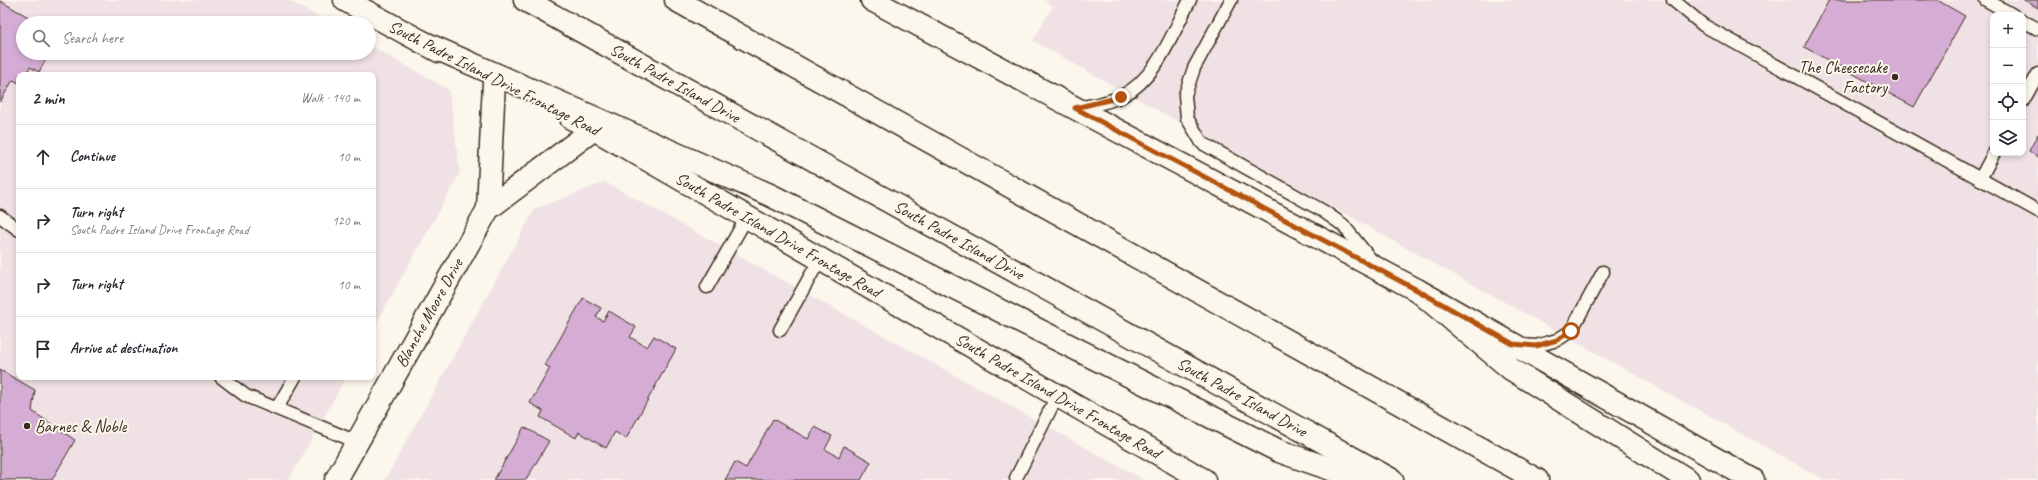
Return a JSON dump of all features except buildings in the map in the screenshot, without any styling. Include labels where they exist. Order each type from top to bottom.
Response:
[{"type":"main road","name":"South Padre Island Drive Frontage Road","points":[[345,0],[374,16]]},
{"type":"main road","name":"South Padre Island Drive","points":[[525,0],[1392,480]]},
{"type":"main road","points":[[676,0],[1537,480]]},
{"type":"main road","points":[[872,0],[1417,290],[1753,480]]},
{"type":"main road","name":"South Padre Island Drive Frontage Road","points":[[376,17],[494,82],[594,129],[1204,480]]},
{"type":"main road","points":[[422,42],[770,196],[1279,452],[1362,480]]},
{"type":"main road","name":"Blanche Moore Drive","points":[[488,209],[494,82]]},
{"type":"main road","name":"Blanche Moore Drive","points":[[336,480],[488,209],[594,129]]},
{"type":"main road","points":[[1417,290],[1511,369],[1688,480]]},
{"type":"lane","points":[[1075,108],[1121,97],[1139,85],[1151,72],[1190,0]]},
{"type":"lane","points":[[1231,0],[1194,68],[1185,96],[1186,118],[1202,143],[1323,211],[1343,225],[1379,270]]},
{"type":"lane","points":[[1673,0],[1703,25],[2038,211]]},
{"type":"lane","points":[[1986,0],[2008,12]]},
{"type":"lane","points":[[2026,23],[2038,29]]},
{"type":"lane","points":[[2026,96],[2038,74]]},
{"type":"lane","points":[[1980,179],[1992,156]]},
{"type":"lane","points":[[0,216],[16,228]]},
{"type":"lane","points":[[707,287],[747,217]]},
{"type":"lane","points":[[780,330],[820,259]]},
{"type":"lane","points":[[1513,344],[1536,346],[1557,340],[1571,331],[1604,272]]},
{"type":"lane","points":[[225,380],[246,396],[357,442]]},
{"type":"lane","points":[[277,408],[293,380]]},
{"type":"lane","points":[[1016,478],[1057,396]]},
{"type":"shaded area","points":[[0,0],[288,0],[317,16],[16,16],[16,60],[376,60],[376,49],[449,90],[460,173],[376,324],[376,72],[16,72],[16,380],[344,380],[289,480],[0,480]]},
{"type":"shaded area","points":[[1044,0],[2038,0],[2038,480],[1825,480],[1033,41],[1053,6]]},
{"type":"shaded area","points":[[605,182],[1144,480],[385,480],[535,209]]},
{"type":"place","name":"The Cheesecake Factory","points":[[1895,77]]},
{"type":"place","name":"Barnes & Noble","points":[[27,426]]},
{"type":"route","points":[[1121,97],[1102,103],[1075,108],[1417,290],[1513,344],[1536,346],[1557,340],[1571,331]]}]
